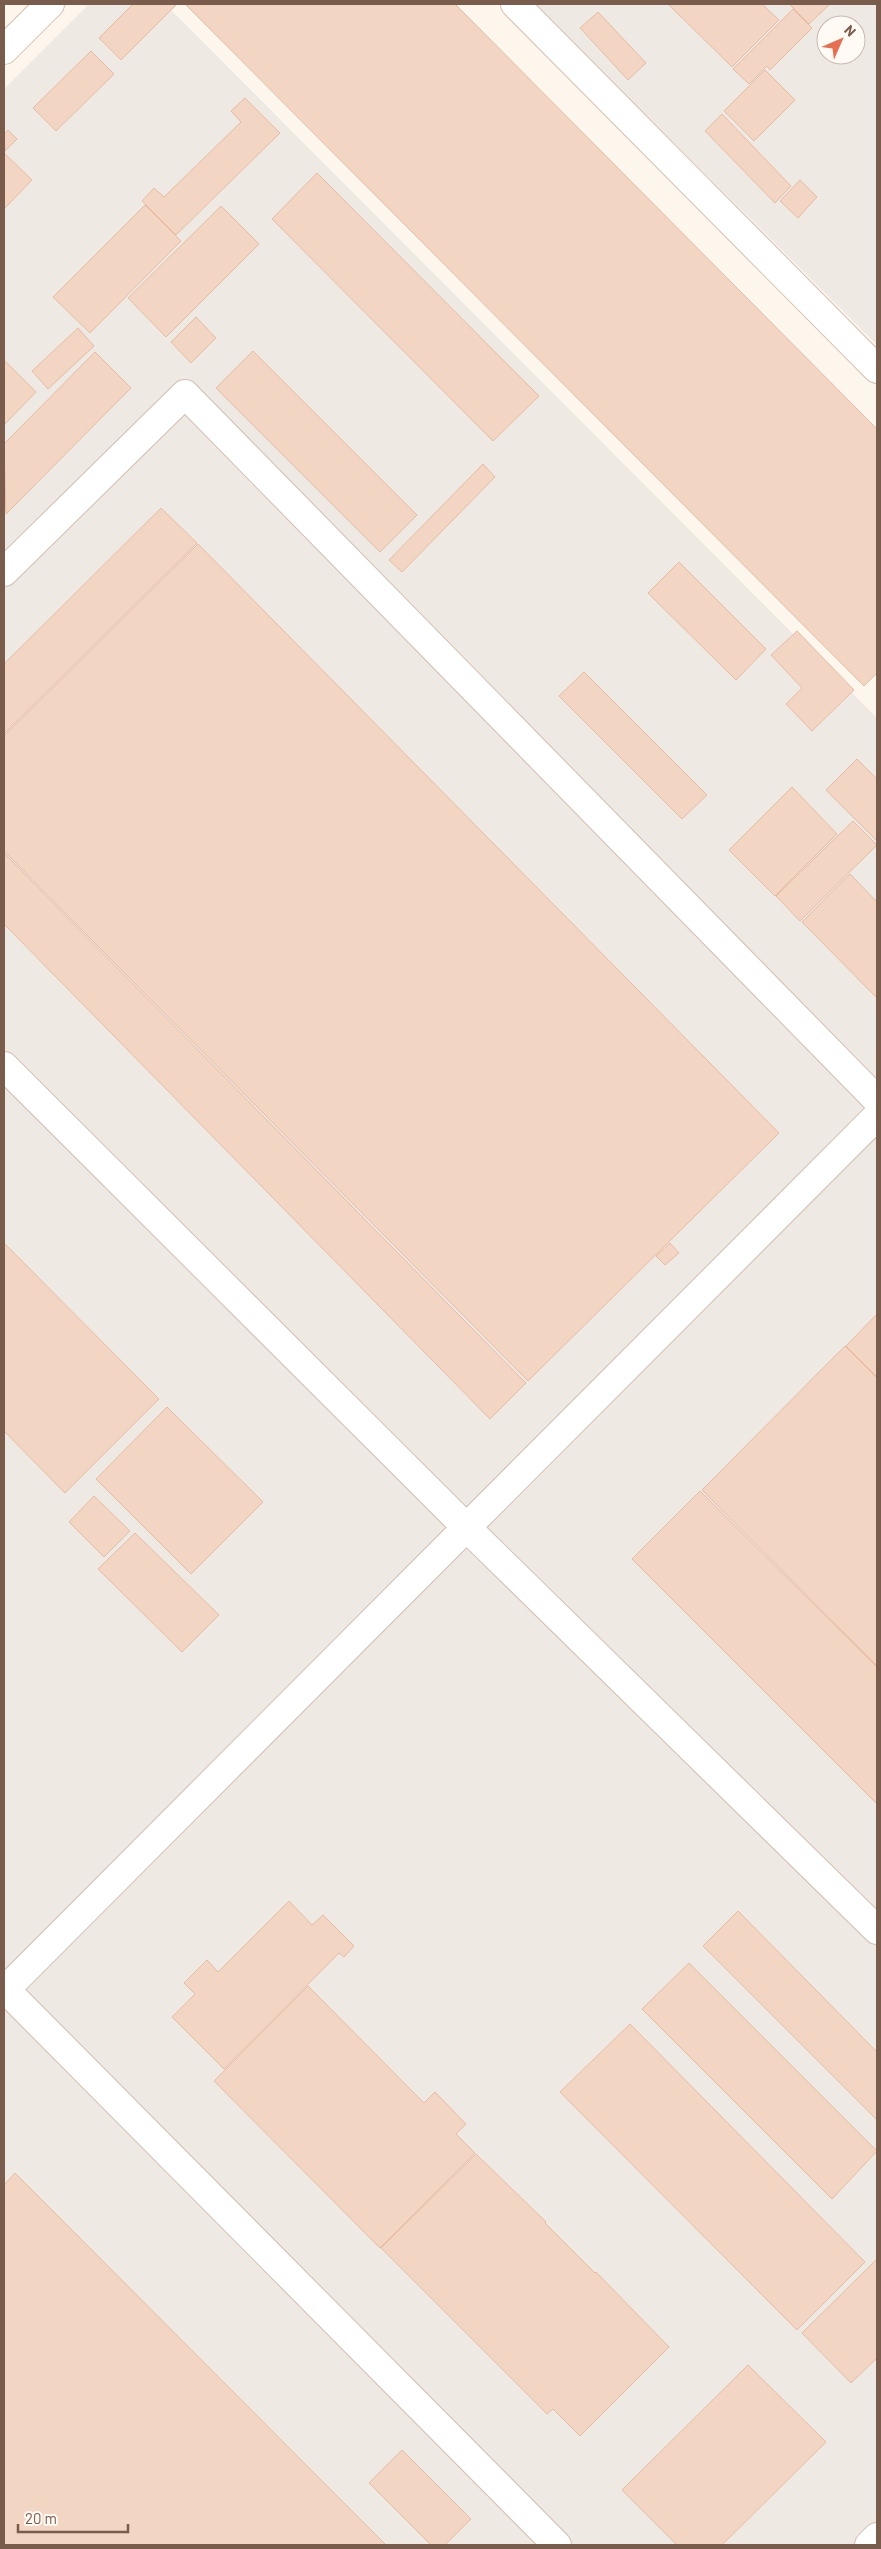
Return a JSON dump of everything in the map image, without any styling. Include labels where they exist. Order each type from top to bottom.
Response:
[{"type":"street","points":[[4,50],[50,4]]},
{"type":"street","points":[[515,4],[877,369]]},
{"type":"street","points":[[4,572],[185,394],[877,1100]]},
{"type":"street","points":[[4,1066],[466,1527],[877,1930]]},
{"type":"street","points":[[556,2545],[4,1990],[877,1116]]},
{"type":"street","points":[[869,2545],[877,2537]]},
{"type":"shaded area","points":[[89,4],[165,4],[877,718],[877,2545],[4,2545],[4,89]]},
{"type":"shaded area","points":[[535,4],[877,4],[877,345]]},
{"type":"building","points":[[133,4],[177,4],[121,60],[99,38]]},
{"type":"building","points":[[185,4],[455,4],[877,429],[877,673],[864,686]]},
{"type":"building","points":[[668,4],[762,4],[779,20],[732,67]]},
{"type":"building","points":[[789,4],[830,4],[818,15],[816,15],[809,24]]},
{"type":"building","points":[[793,9],[812,28],[770,70],[767,66],[749,84],[733,69]]},
{"type":"building","points":[[598,12],[646,63],[628,80],[580,28]]},
{"type":"building","points":[[91,51],[114,74],[56,131],[33,108]]},
{"type":"building","points":[[765,70],[795,100],[754,141],[724,111]]},
{"type":"building","points":[[245,98],[280,133],[176,235],[142,201],[154,188],[164,197],[241,122],[231,111]]},
{"type":"building","points":[[722,114],[791,186],[775,203],[705,131]]},
{"type":"building","points":[[8,130],[17,139],[5,151],[4,134]]},
{"type":"building","points":[[4,153],[32,180],[4,209]]},
{"type":"building","points":[[317,173],[539,396],[493,441],[272,219]]},
{"type":"building","points":[[800,180],[817,197],[798,218],[780,201]]},
{"type":"building","points":[[145,205],[181,241],[90,333],[53,297]]},
{"type":"building","points":[[221,206],[259,244],[166,337],[128,298]]},
{"type":"building","points":[[196,317],[216,338],[191,363],[171,342]]},
{"type":"building","points":[[78,328],[94,346],[48,389],[32,371]]},
{"type":"building","points":[[253,351],[417,515],[380,552],[216,388]]},
{"type":"building","points":[[95,352],[131,388],[6,514],[4,444]]},
{"type":"building","points":[[4,360],[36,392],[4,425]]},
{"type":"building","points":[[483,464],[495,477],[402,572],[389,560]]},
{"type":"building","points":[[161,508],[197,543],[4,734],[4,664]]},
{"type":"building","points":[[198,544],[779,1133],[528,1381],[4,851],[4,736]]},
{"type":"building","points":[[679,562],[766,649],[736,680],[648,593]]},
{"type":"building","points":[[797,631],[854,690],[812,731],[786,704],[802,688],[771,655]]},
{"type":"building","points":[[584,672],[707,795],[682,819],[559,696]]},
{"type":"building","points":[[857,759],[877,779],[877,841],[826,790]]},
{"type":"building","points":[[792,787],[837,834],[775,896],[729,850]]},
{"type":"building","points":[[853,821],[877,845],[800,921],[776,896]]},
{"type":"building","points":[[4,853],[526,1383],[490,1419],[4,924]]},
{"type":"building","points":[[850,874],[877,902],[877,998],[802,922]]},
{"type":"building","points":[[4,1243],[159,1399],[65,1493],[4,1431]]},
{"type":"building","points":[[670,1243],[679,1253],[665,1265],[656,1256]]},
{"type":"building","points":[[877,1314],[877,1377],[846,1346]]},
{"type":"building","points":[[845,1346],[877,1378],[877,1666],[702,1490]]},
{"type":"building","points":[[167,1407],[263,1502],[191,1574],[96,1479]]},
{"type":"building","points":[[700,1491],[877,1667],[877,1804],[632,1559]]},
{"type":"building","points":[[94,1496],[130,1531],[104,1557],[69,1522]]},
{"type":"building","points":[[135,1533],[219,1615],[182,1652],[98,1569]]},
{"type":"building","points":[[289,1901],[312,1925],[323,1915],[354,1946],[344,1957],[339,1953],[224,2069],[172,2017],[195,1994],[184,1983],[207,1960],[218,1972]]},
{"type":"building","points":[[738,1911],[877,2052],[877,2120],[703,1946]]},
{"type":"building","points":[[689,1963],[877,2151],[832,2199],[642,2009]]},
{"type":"building","points":[[308,1986],[424,2103],[435,2092],[466,2124],[456,2134],[475,2153],[380,2248],[214,2081]]},
{"type":"building","points":[[630,2024],[865,2262],[797,2330],[560,2092]]},
{"type":"building","points":[[476,2154],[669,2347],[580,2436],[553,2409],[547,2414],[381,2248]]},
{"type":"building","points":[[15,2173],[386,2545],[4,2545],[4,2185]]},
{"type":"building","points":[[877,2259],[877,2358],[851,2383],[802,2333]]},
{"type":"building","points":[[748,2365],[826,2442],[722,2545],[677,2545],[622,2490]]},
{"type":"building","points":[[402,2450],[471,2519],[445,2545],[431,2545],[369,2483]]}]
